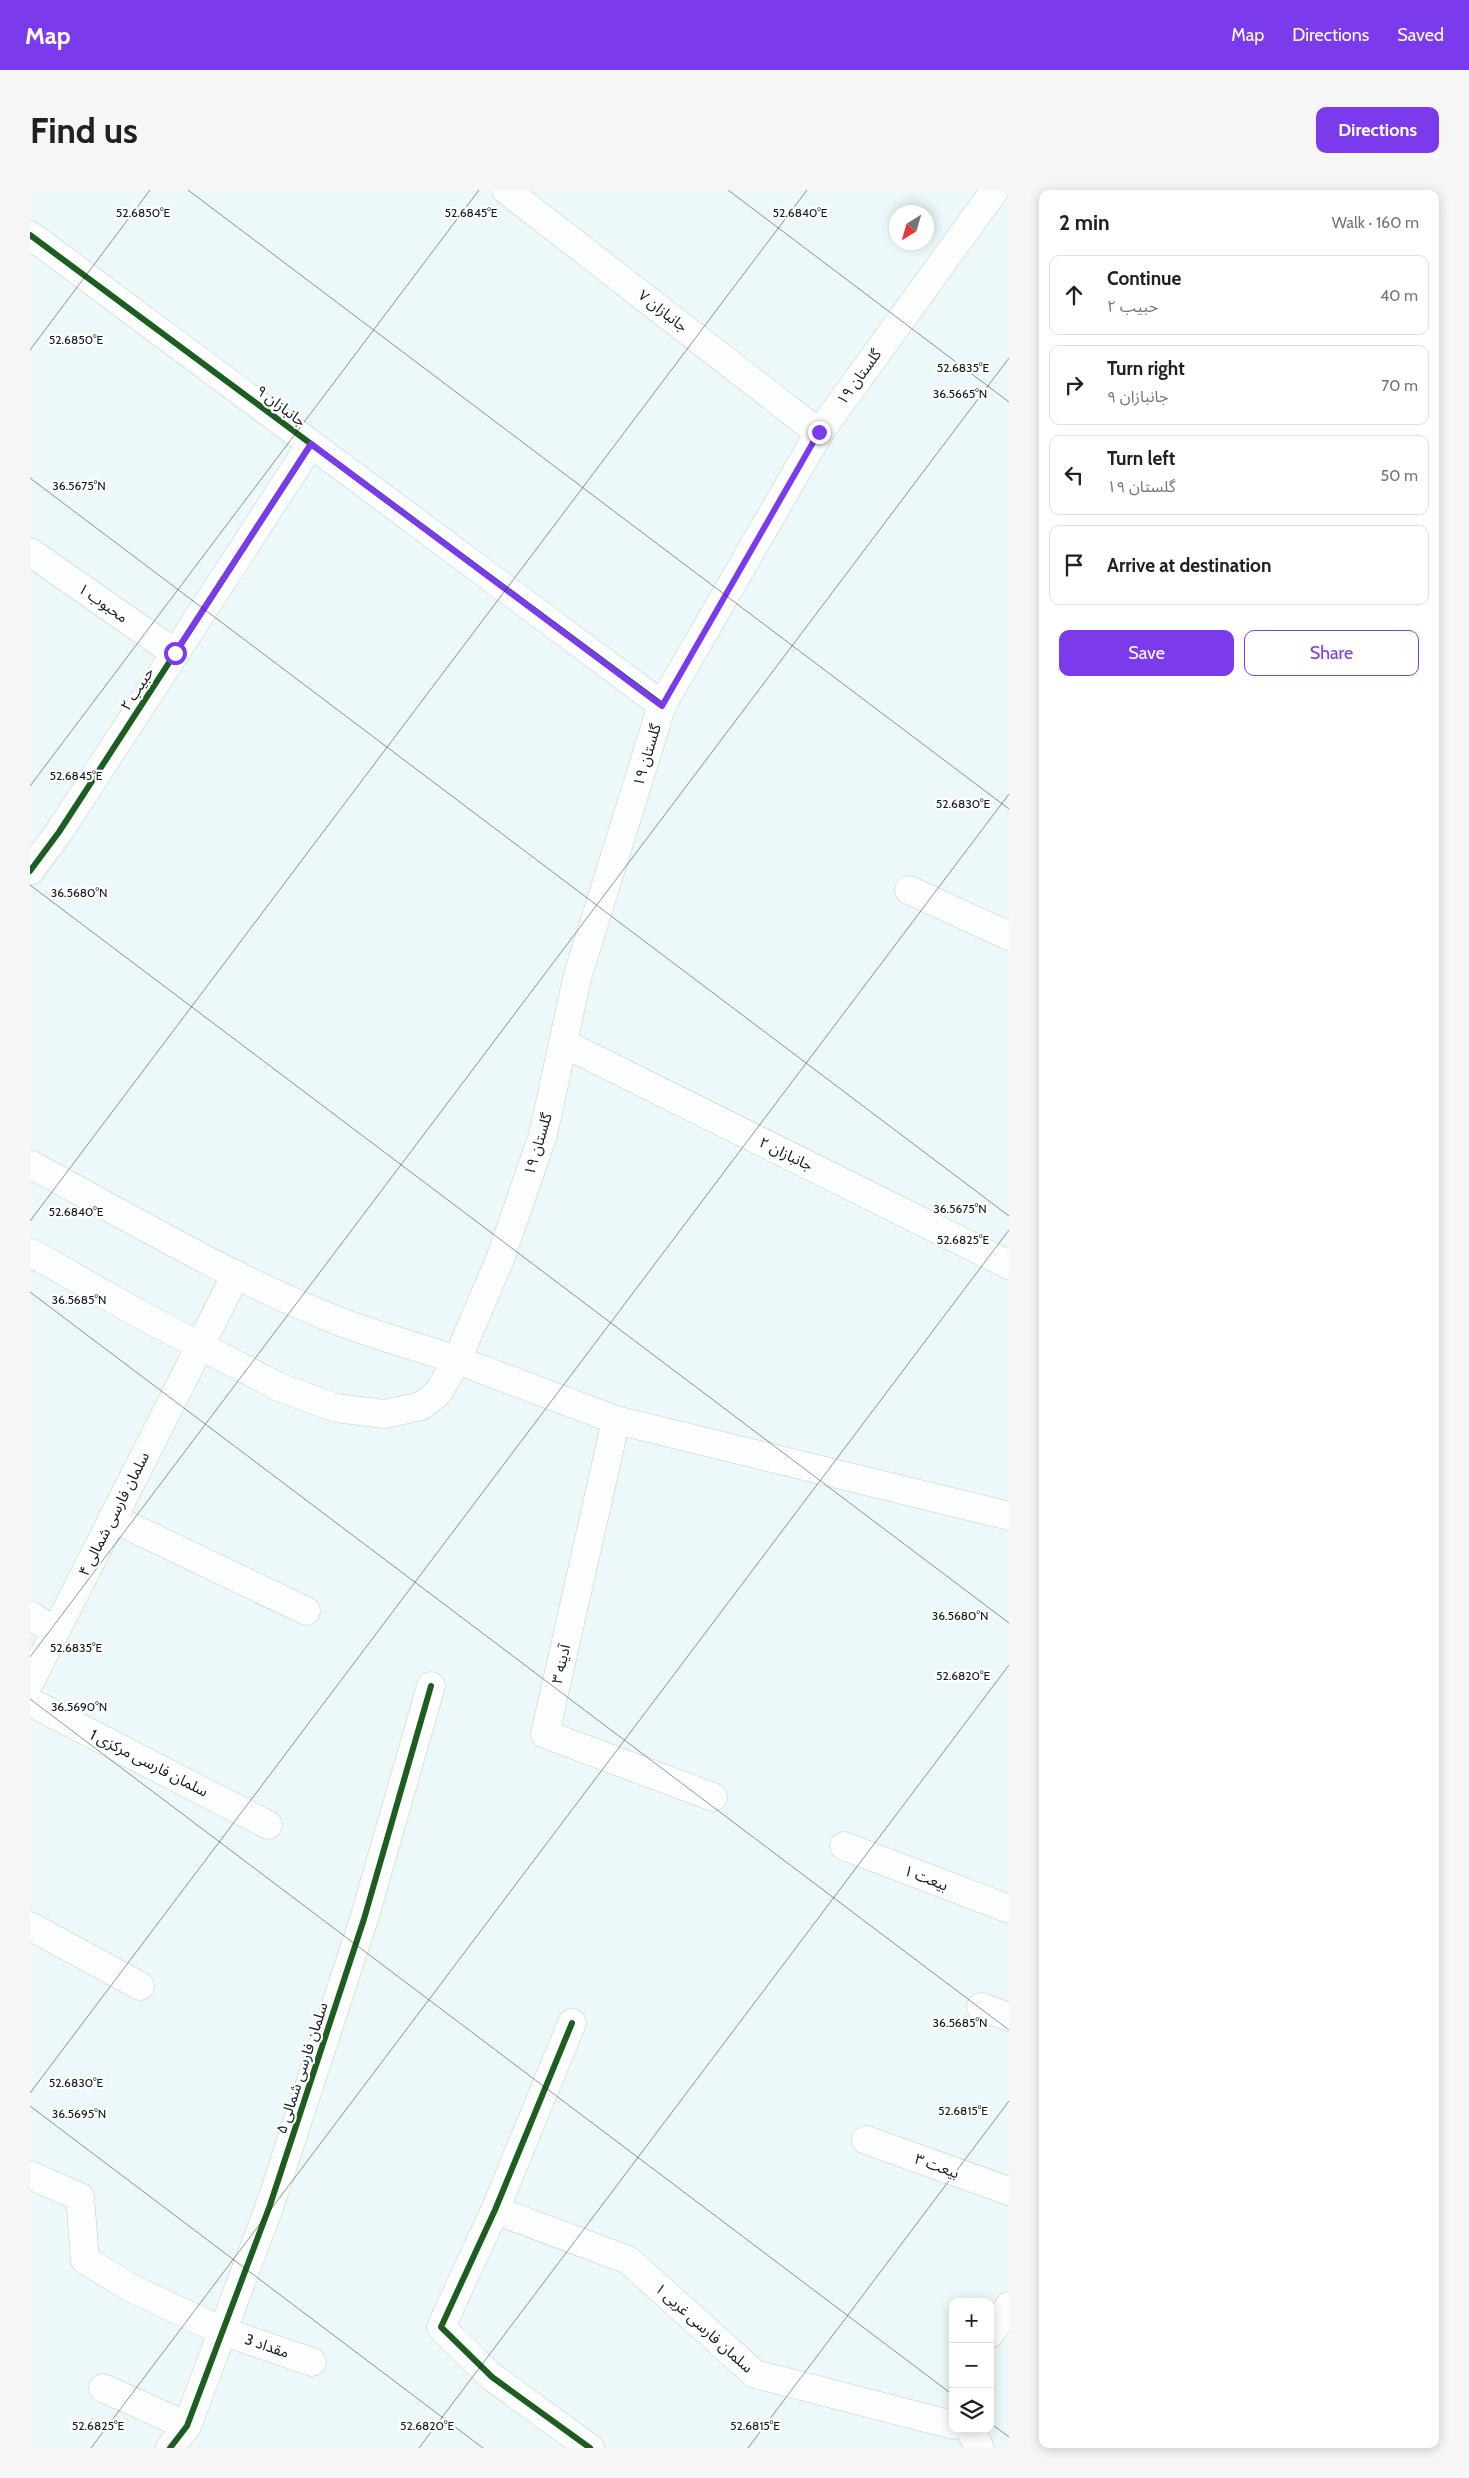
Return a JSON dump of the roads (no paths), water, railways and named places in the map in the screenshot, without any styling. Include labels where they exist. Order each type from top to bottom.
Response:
[{"type":"street","name":"جانبازان ۷","points":[[506,190],[819,432]]},
{"type":"street","name":"گلستان ۱۹","points":[[30,1252],[200,1346],[279,1387],[336,1408],[385,1414],[421,1406],[438,1393],[457,1360],[500,1259],[543,1135],[577,978],[662,706],[819,432],[995,190]]},
{"type":"street","name":"جانبازان ۹","points":[[30,235],[662,706]]},
{"type":"street","name":"حبیب ۲","points":[[30,871],[59,832],[311,444]]},
{"type":"street","name":"محبوب ۱","points":[[30,552],[175,653]]},
{"type":"street","points":[[909,890],[1009,936]]},
{"type":"street","name":"جانبازان ۲","points":[[563,1043],[1009,1265]]},
{"type":"street","points":[[30,1164],[236,1274],[282,1297],[340,1322],[457,1360],[616,1420],[1009,1516]]},
{"type":"street","name":"سلمان فارسی شمالی ۴","points":[[30,1682],[236,1274]]},
{"type":"street","name":"آدینه ۳","points":[[616,1420],[545,1734],[713,1797]]},
{"type":"street","points":[[112,1518],[306,1611]]},
{"type":"street","points":[[30,1615],[55,1632]]},
{"type":"street","name":"سلمان فارسی شمالی ۵","points":[[170,2448],[187,2426],[270,2205],[364,1919],[431,1686]]},
{"type":"street","name":"سلمان فارسی مرکزی 1","points":[[30,1702],[268,1825]]},
{"type":"street","name":"بیعت ۱","points":[[844,1846],[1009,1909]]},
{"type":"street","points":[[30,1926],[140,1986]]},
{"type":"street","points":[[981,2006],[1009,2017]]},
{"type":"street","points":[[572,2023],[495,2210],[441,2328],[492,2376],[590,2448]]},
{"type":"street","name":"بیعت ۳","points":[[866,2140],[1009,2192]]},
{"type":"street","name":"مقداد 3","points":[[30,2175],[80,2197],[85,2260],[129,2287],[222,2331],[312,2362]]},
{"type":"street","name":"سلمان فارسی غربی ۱","points":[[495,2210],[628,2260],[755,2374],[949,2424]]},
{"type":"street","points":[[994,2328],[1009,2306]]},
{"type":"street","points":[[103,2388],[187,2426]]},
{"type":"street","points":[[971,2433],[980,2448]]}]
